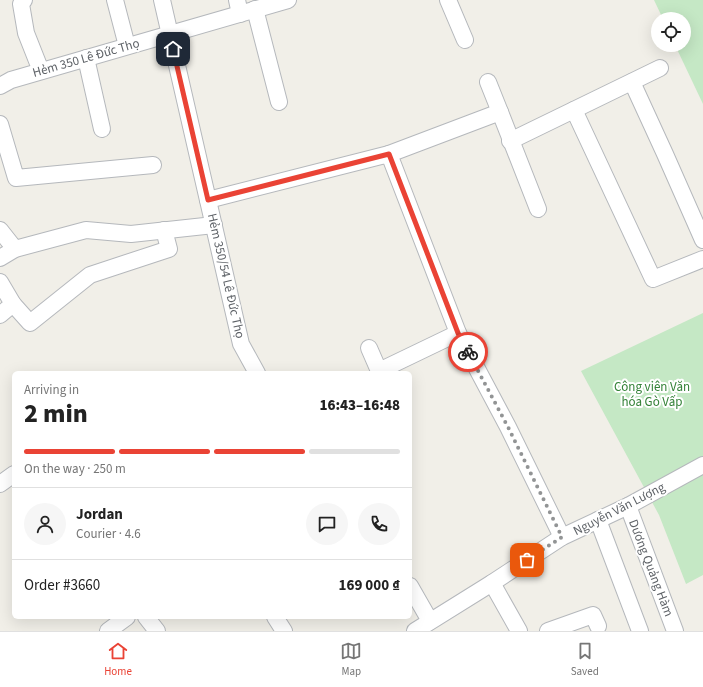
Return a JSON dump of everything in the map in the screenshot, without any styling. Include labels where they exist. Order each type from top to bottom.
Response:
[{"type":"street","points":[[24,0],[21,4],[26,33],[41,71]]},
{"type":"street","points":[[115,0],[127,46]]},
{"type":"street","name":"Hẻm 350/54 Lê Đức Thọ","points":[[162,0],[241,344],[256,371]]},
{"type":"street","name":"Hẻm 350 Lê Đức Thọ","points":[[0,86],[11,80],[170,34],[244,8],[288,0]]},
{"type":"street","points":[[448,0],[466,40]]},
{"type":"street","points":[[244,8],[279,102]]},
{"type":"street","points":[[86,58],[102,129]]},
{"type":"street","points":[[510,141],[660,68]]},
{"type":"street","points":[[488,82],[538,209]]},
{"type":"street","points":[[632,82],[703,240]]},
{"type":"street","points":[[574,110],[653,278],[703,259]]},
{"type":"street","name":"Hẻm 350/54 Lê Đức Thọ","points":[[208,200],[389,154],[500,112]]},
{"type":"street","points":[[0,124],[16,178],[153,165]]},
{"type":"street","points":[[389,154],[458,333],[508,427],[562,537]]},
{"type":"street","points":[[0,258],[15,249],[86,230],[131,234],[214,226]]},
{"type":"street","points":[[0,230],[15,249]]},
{"type":"street","points":[[0,282],[13,304],[30,323],[90,275],[169,250],[164,230]]},
{"type":"street","points":[[0,315],[13,304]]},
{"type":"street","points":[[369,348],[379,371],[458,333]]},
{"type":"street","name":"Nguyễn Văn Lượng","points":[[414,631],[492,583],[562,537],[628,506],[703,465]]},
{"type":"street","points":[[0,484],[12,475]]},
{"type":"street","name":"Dương Quảng Hàm","points":[[628,506],[675,631]]},
{"type":"street","points":[[598,520],[640,631]]},
{"type":"street","points":[[492,583],[519,631]]},
{"type":"street","points":[[412,590],[430,621]]},
{"type":"street","points":[[548,631],[593,615],[598,626]]},
{"type":"street","points":[[108,631],[124,619]]},
{"type":"street","points":[[147,619],[156,631]]},
{"type":"street","points":[[276,619],[284,631]]},
{"type":"green space","points":[[654,0],[703,0],[703,104],[678,52],[691,52],[691,12],[660,12]]},
{"type":"green space","name":"Công viên Văn hóa Gò Vấp","points":[[703,313],[703,575],[686,584],[659,515],[581,371]]},
{"type":"way so far","points":[[468,352],[508,427],[529,473],[562,537],[527,560]]},
{"type":"route","points":[[173,49],[208,200],[389,154],[458,333],[468,352]]}]
